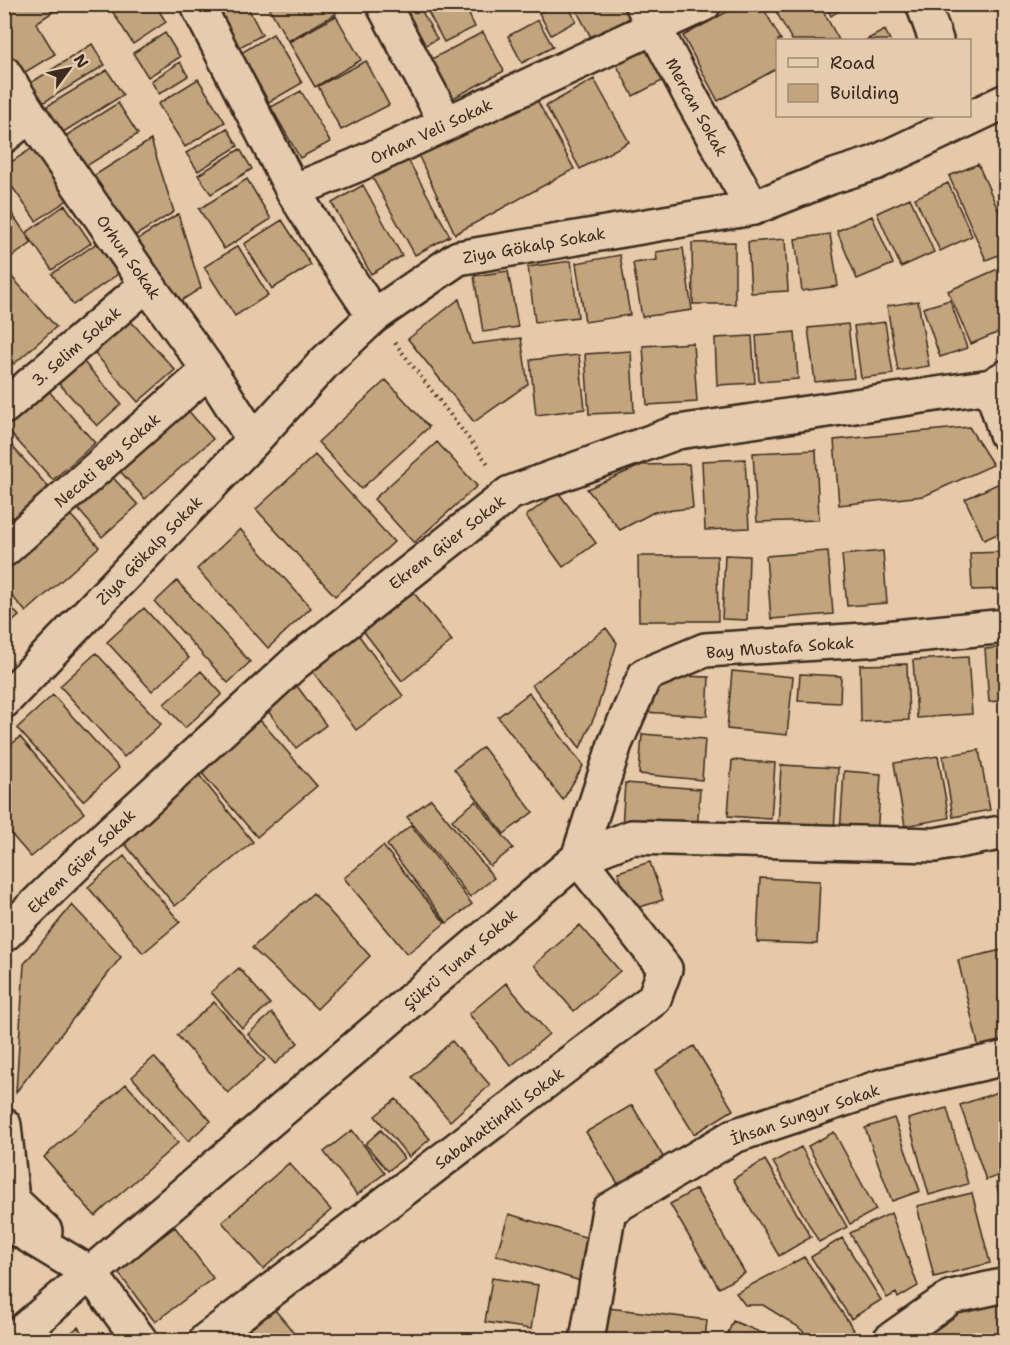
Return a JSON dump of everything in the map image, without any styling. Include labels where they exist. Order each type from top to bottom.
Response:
[{"type":"street","points":[[197,4],[292,191],[374,316]]},
{"type":"street","points":[[383,4],[446,123]]},
{"type":"street","name":"Orhan Veli Sokak","points":[[292,191],[357,165],[446,123],[648,16],[704,4]]},
{"type":"street","points":[[923,4],[936,39]]},
{"type":"street","name":"Mercan Sokak","points":[[648,16],[753,208]]},
{"type":"street","name":"Orhun Sokak","points":[[4,73],[30,116],[209,370],[254,440]]},
{"type":"street","name":"Ziya Gökalp Sokak","points":[[971,114],[1005,101]]},
{"type":"street","points":[[4,136],[30,116]]},
{"type":"street","name":"Ziya Gökalp Sokak","points":[[4,701],[254,440],[325,362],[374,316],[458,258],[753,208],[831,177],[875,163],[964,117]]},
{"type":"street","name":"3. Selim Sokak","points":[[4,407],[147,284]]},
{"type":"street","name":"Necati Bey Sokak","points":[[4,550],[209,370]]},
{"type":"street","points":[[998,382],[1005,434]]},
{"type":"street","name":"Ekrem Güer Sokak","points":[[4,935],[86,855],[295,663],[510,493],[678,432],[998,382]]},
{"type":"street","name":"Bay Mustafa Sokak","points":[[578,858],[615,744],[645,675],[705,650],[865,640],[1005,626]]},
{"type":"street","name":"Şükrü Tunar Sokak","points":[[12,1341],[578,858],[632,837],[935,845],[1005,832]]},
{"type":"street","name":"SabahattinAli Sokak","points":[[206,1341],[654,999],[664,969],[578,858]]},
{"type":"street","name":"İhsan Sungur Sokak","points":[[587,1341],[609,1210],[734,1136],[883,1086],[1005,1058]]},
{"type":"street","points":[[4,1125],[12,1200],[90,1273],[140,1341]]},
{"type":"street","points":[[4,1221],[90,1273]]},
{"type":"street","points":[[890,1341],[951,1297],[1005,1285]]},
{"type":"path","points":[[374,316],[510,493]]},
{"type":"building","points":[[4,4],[65,4],[36,23],[55,54],[22,74],[4,46]]},
{"type":"building","points":[[111,4],[155,4],[166,22],[133,44],[109,6]]},
{"type":"building","points":[[222,4],[246,4],[262,35],[236,49],[215,8]]},
{"type":"building","points":[[267,4],[331,4],[336,14],[288,41]]},
{"type":"building","points":[[418,4],[437,39],[415,51],[395,16]]},
{"type":"building","points":[[437,4],[464,4],[475,27],[444,42],[427,10]]},
{"type":"building","points":[[554,4],[567,4],[576,21],[551,35],[539,13]]},
{"type":"building","points":[[573,4],[629,4],[635,15],[592,39]]},
{"type":"building","points":[[741,4],[761,4],[780,39],[776,39],[776,69],[718,101],[683,36]]},
{"type":"building","points":[[772,4],[819,4],[838,39],[791,39]]},
{"type":"building","points":[[825,4],[849,4],[831,16]]},
{"type":"building","points":[[336,16],[361,60],[315,87],[289,42]]},
{"type":"building","points":[[538,20],[553,47],[522,63],[508,36]]},
{"type":"building","points":[[885,30],[890,39],[868,39]]},
{"type":"building","points":[[483,32],[504,71],[446,102],[424,63]]},
{"type":"building","points":[[165,33],[180,57],[148,77],[133,53]]},
{"type":"building","points":[[273,34],[302,83],[269,102],[241,53]]},
{"type":"building","points":[[646,43],[666,79],[633,96],[614,60]]},
{"type":"building","points":[[92,44],[105,65],[41,104],[29,84]]},
{"type":"building","points":[[366,61],[389,105],[341,130],[318,86]]},
{"type":"building","points":[[180,62],[188,76],[159,94],[151,81]]},
{"type":"building","points":[[107,70],[123,95],[60,134],[44,108]]},
{"type":"building","points":[[198,79],[225,122],[185,147],[158,104]]},
{"type":"building","points":[[594,79],[629,142],[580,169],[546,106]]},
{"type":"building","points":[[301,91],[330,142],[300,158],[271,107]]},
{"type":"building","points":[[537,100],[574,169],[455,234],[415,148]]},
{"type":"building","points":[[118,103],[138,134],[83,168],[64,137]]},
{"type":"building","points":[[227,128],[238,146],[198,171],[186,153]]},
{"type":"building","points":[[151,140],[174,212],[125,242],[87,180]]},
{"type":"building","points":[[34,147],[69,199],[36,221],[4,175],[4,167]]},
{"type":"building","points":[[240,149],[252,169],[211,194],[198,175]]},
{"type":"building","points":[[406,156],[450,236],[415,255],[371,175]]},
{"type":"building","points":[[978,164],[1006,228],[1006,252],[986,260],[949,176]]},
{"type":"building","points":[[247,179],[271,219],[224,249],[199,209]]},
{"type":"building","points":[[948,183],[972,236],[940,251],[915,198]]},
{"type":"building","points":[[363,185],[402,256],[371,274],[332,203]]},
{"type":"building","points":[[910,198],[934,252],[901,267],[877,213]]},
{"type":"building","points":[[4,202],[32,243],[4,262]]},
{"type":"building","points":[[65,205],[91,243],[52,270],[26,233]]},
{"type":"building","points":[[178,214],[201,288],[170,308],[130,244]]},
{"type":"building","points":[[872,216],[893,264],[857,279],[837,231]]},
{"type":"building","points":[[282,220],[311,265],[272,289],[244,244]]},
{"type":"building","points":[[830,234],[838,286],[802,291],[795,239]]},
{"type":"building","points":[[785,239],[788,291],[751,293],[748,242]]},
{"type":"building","points":[[735,242],[735,304],[693,304],[692,243]]},
{"type":"building","points":[[97,243],[118,274],[73,305],[52,274]]},
{"type":"building","points":[[238,246],[268,295],[235,316],[204,267]]},
{"type":"building","points":[[683,248],[692,310],[642,317],[633,263],[657,260],[656,252]]},
{"type":"building","points":[[620,255],[630,315],[585,322],[576,263]]},
{"type":"building","points":[[571,261],[578,317],[535,322],[528,267]]},
{"type":"building","points":[[1000,268],[1006,281],[1006,329],[971,344],[948,291]]},
{"type":"building","points":[[508,271],[518,327],[483,332],[474,276]]},
{"type":"building","points":[[12,277],[56,327],[14,364],[4,354],[4,284]]},
{"type":"building","points":[[459,299],[472,344],[521,338],[528,384],[474,422],[408,339]]},
{"type":"building","points":[[950,300],[967,348],[940,357],[923,308]]},
{"type":"building","points":[[918,301],[929,366],[898,371],[887,306]]},
{"type":"building","points":[[126,316],[175,370],[138,402],[90,348]]},
{"type":"building","points":[[885,322],[893,374],[861,378],[854,326]]},
{"type":"building","points":[[848,324],[854,378],[815,382],[808,328]]},
{"type":"building","points":[[795,332],[798,379],[759,382],[756,335]]},
{"type":"building","points":[[752,336],[755,383],[717,385],[715,338]]},
{"type":"building","points":[[693,343],[697,402],[647,405],[643,346]]},
{"type":"building","points":[[631,351],[634,412],[589,414],[585,354]]},
{"type":"building","points":[[579,355],[585,409],[536,415],[530,360]]},
{"type":"building","points":[[81,359],[121,404],[97,426],[56,380]]},
{"type":"building","points":[[386,380],[429,427],[361,489],[318,442]]},
{"type":"building","points":[[46,388],[95,443],[53,480],[4,426]]},
{"type":"building","points":[[179,400],[213,439],[145,499],[111,461]]},
{"type":"building","points":[[969,427],[993,465],[924,496],[839,505],[834,440]]},
{"type":"building","points":[[4,437],[49,488],[12,521],[4,513]]},
{"type":"building","points":[[437,442],[477,486],[414,543],[374,499]]},
{"type":"building","points":[[816,450],[819,520],[757,522],[753,453]]},
{"type":"building","points":[[315,455],[394,542],[335,596],[256,509]]},
{"type":"building","points":[[745,459],[749,528],[705,530],[702,461]]},
{"type":"building","points":[[689,464],[693,508],[654,512],[620,530],[587,489],[642,465]]},
{"type":"building","points":[[106,470],[138,505],[102,537],[71,501]]},
{"type":"building","points":[[1006,480],[1006,530],[984,540],[965,499]]},
{"type":"building","points":[[558,492],[596,543],[563,567],[526,516]]},
{"type":"building","points":[[68,512],[99,547],[26,612],[4,587],[4,568]]},
{"type":"building","points":[[240,529],[311,608],[268,648],[197,569]]},
{"type":"building","points":[[828,551],[833,614],[771,619],[766,556]]},
{"type":"building","points":[[883,551],[887,603],[847,606],[842,555]]},
{"type":"building","points":[[1006,552],[1006,589],[972,590],[970,553]]},
{"type":"building","points":[[725,555],[749,556],[747,620],[722,619]]},
{"type":"building","points":[[638,556],[717,556],[718,621],[639,621]]},
{"type":"building","points":[[177,581],[250,662],[228,683],[155,602]]},
{"type":"building","points":[[410,588],[452,641],[402,681],[361,628]]},
{"type":"building","points":[[4,599],[19,616],[4,629]]},
{"type":"building","points":[[144,608],[189,658],[152,691],[107,642]]},
{"type":"building","points":[[606,628],[617,643],[596,713],[580,748],[532,685]]},
{"type":"building","points":[[357,633],[403,696],[356,730],[310,668]]},
{"type":"building","points":[[1006,647],[1006,700],[989,702],[985,649]]},
{"type":"building","points":[[96,653],[161,724],[124,757],[60,686]]},
{"type":"building","points":[[968,657],[972,714],[917,718],[913,660]]},
{"type":"building","points":[[907,664],[909,720],[861,722],[860,665]]},
{"type":"building","points":[[201,671],[222,694],[185,728],[164,704]]},
{"type":"building","points":[[732,671],[793,677],[787,735],[727,729]]},
{"type":"building","points":[[800,674],[841,676],[840,703],[798,701]]},
{"type":"building","points":[[679,676],[709,677],[707,716],[644,712],[646,697]]},
{"type":"building","points":[[291,678],[326,725],[296,748],[261,702]]},
{"type":"building","points":[[529,693],[583,766],[563,800],[498,717]]},
{"type":"building","points":[[53,695],[119,768],[83,801],[17,728]]},
{"type":"building","points":[[260,720],[317,786],[257,837],[200,771]]},
{"type":"building","points":[[642,734],[705,739],[702,780],[639,774]]},
{"type":"building","points":[[20,737],[84,813],[31,857],[4,826],[4,751]]},
{"type":"building","points":[[483,747],[533,812],[504,834],[454,769]]},
{"type":"building","points":[[979,750],[990,810],[953,817],[943,756]]},
{"type":"building","points":[[938,756],[949,818],[905,826],[894,763]]},
{"type":"building","points":[[732,760],[775,763],[771,819],[728,816]]},
{"type":"building","points":[[781,765],[838,768],[834,831],[778,828]]},
{"type":"building","points":[[844,771],[881,774],[877,837],[840,834]]},
{"type":"building","points":[[199,775],[253,842],[175,906],[121,839]]},
{"type":"building","points":[[625,783],[700,789],[697,833],[622,827]]},
{"type":"building","points":[[431,799],[494,878],[470,897],[407,817]]},
{"type":"building","points":[[476,801],[513,848],[490,866],[452,820]]},
{"type":"building","points":[[411,825],[472,904],[447,923],[387,845]]},
{"type":"building","points":[[383,846],[445,923],[407,954],[344,878]]},
{"type":"building","points":[[124,856],[180,922],[143,953],[88,887]]},
{"type":"building","points":[[650,862],[663,900],[630,910],[618,872]]},
{"type":"building","points":[[760,878],[820,881],[817,944],[757,942]]},
{"type":"building","points":[[313,893],[370,956],[317,1009],[252,948]]},
{"type":"building","points":[[72,905],[121,957],[16,1092],[24,964]]},
{"type":"building","points":[[580,925],[620,971],[574,1011],[534,965]]},
{"type":"building","points":[[1006,949],[1006,1047],[980,1053],[958,960]]},
{"type":"building","points":[[239,968],[270,1004],[242,1028],[211,992]]},
{"type":"building","points":[[506,983],[549,1034],[511,1066],[469,1014]]},
{"type":"building","points":[[214,1002],[265,1060],[228,1093],[177,1035]]},
{"type":"building","points":[[272,1013],[298,1043],[275,1064],[248,1034]]},
{"type":"building","points":[[452,1041],[490,1085],[450,1121],[412,1077]]},
{"type":"building","points":[[694,1046],[733,1110],[694,1134],[655,1071]]},
{"type":"building","points":[[154,1057],[211,1121],[188,1141],[132,1077]]},
{"type":"building","points":[[126,1084],[178,1143],[95,1216],[44,1157]]},
{"type":"building","points":[[998,1092],[1006,1115],[1006,1173],[986,1180],[960,1105]]},
{"type":"building","points":[[396,1099],[430,1139],[409,1157],[375,1116]]},
{"type":"building","points":[[632,1105],[668,1165],[623,1192],[586,1132]]},
{"type":"building","points":[[947,1108],[968,1184],[929,1195],[908,1119]]},
{"type":"building","points":[[894,1118],[920,1191],[892,1201],[865,1128]]},
{"type":"building","points":[[352,1130],[385,1173],[357,1195],[324,1152]]},
{"type":"building","points":[[381,1130],[404,1158],[388,1171],[365,1144]]},
{"type":"building","points":[[834,1132],[876,1210],[850,1224],[808,1146]]},
{"type":"building","points":[[801,1147],[847,1227],[819,1242],[773,1162]]},
{"type":"building","points":[[765,1160],[811,1237],[779,1256],[733,1179]]},
{"type":"building","points":[[289,1163],[331,1210],[263,1269],[222,1222]]},
{"type":"building","points":[[1006,1180],[1006,1221],[996,1183]]},
{"type":"building","points":[[696,1189],[745,1273],[719,1288],[670,1204]]},
{"type":"building","points":[[972,1193],[990,1263],[934,1277],[917,1206]]},
{"type":"building","points":[[891,1213],[918,1286],[898,1298],[896,1293],[887,1298],[850,1233]]},
{"type":"building","points":[[509,1214],[598,1241],[584,1282],[496,1255]]},
{"type":"building","points":[[175,1227],[213,1278],[155,1322],[117,1271]]},
{"type":"building","points":[[842,1238],[881,1300],[851,1319],[811,1257]]},
{"type":"building","points":[[804,1257],[854,1330],[845,1340],[813,1340],[797,1326],[763,1305],[745,1305],[736,1293]]},
{"type":"building","points":[[492,1278],[538,1285],[531,1329],[485,1322]]},
{"type":"building","points":[[1006,1297],[1006,1340],[936,1340],[928,1324]]},
{"type":"building","points":[[270,1304],[300,1340],[225,1340]]},
{"type":"building","points":[[600,1307],[707,1320],[705,1340],[596,1340]]},
{"type":"building","points":[[733,1321],[779,1340],[725,1340]]},
{"type":"building","points":[[78,1327],[87,1340],[62,1340]]}]
